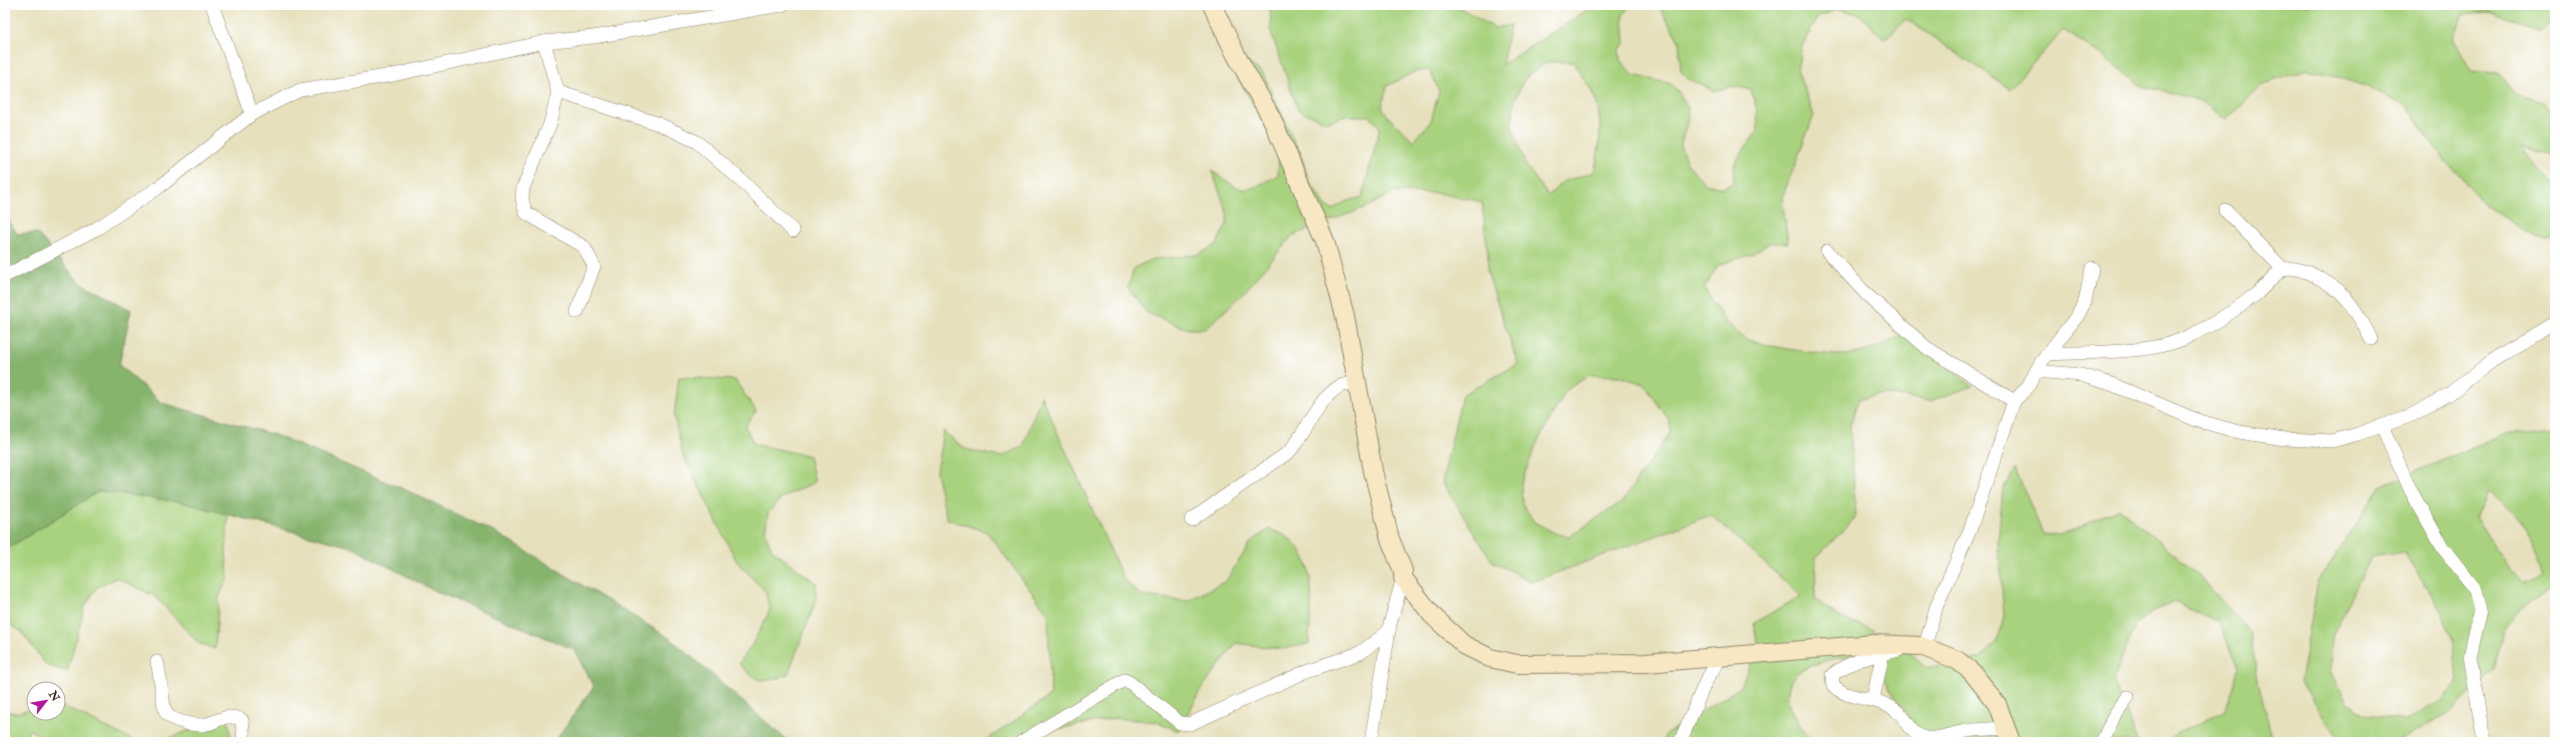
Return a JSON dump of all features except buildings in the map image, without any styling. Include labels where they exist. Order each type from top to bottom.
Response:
[{"type":"main road","points":[[1212,5],[1236,55],[1271,117],[1325,241],[1345,316],[1373,471],[1390,539],[1403,571],[1403,578],[1446,630],[1464,645],[1490,658],[1517,664],[1646,663],[1874,644],[1922,648],[1957,660],[1972,672],[1996,704],[2009,735]]},
{"type":"street","points":[[212,5],[252,114]]},
{"type":"street","points":[[5,276],[96,229],[158,188],[252,114],[300,90],[392,75],[544,42],[593,37],[782,5]]},
{"type":"street","points":[[544,42],[558,92],[550,124],[523,188],[522,199],[526,213],[584,247],[590,255],[594,266],[577,312]]},
{"type":"street","points":[[558,92],[659,124],[697,142],[742,181],[793,231]]},
{"type":"street","points":[[2225,210],[2283,270]]},
{"type":"street","points":[[1827,251],[1867,295],[1927,348],[2014,401]]},
{"type":"street","points":[[2009,735],[1966,731],[1932,738],[1923,738],[1915,733],[1900,714],[1888,704],[1837,690],[1831,679],[1832,674],[1839,669],[1883,653],[1922,648],[1937,605],[1970,530],[2014,401],[2026,388],[2048,354],[2078,315],[2085,301],[2092,268]]},
{"type":"street","points":[[2048,354],[2154,347],[2183,339],[2230,314],[2283,270],[2306,271],[2340,291],[2360,317],[2371,339]]},
{"type":"street","points":[[2036,371],[2081,376],[2111,384],[2199,421],[2238,432],[2285,439],[2332,441],[2412,415],[2449,394],[2492,361],[2555,324]]},
{"type":"street","points":[[1191,520],[1289,452],[1301,438],[1322,402],[1338,387],[1358,382]]},
{"type":"street","points":[[2382,426],[2411,491],[2439,541],[2476,590],[2481,610],[2470,656],[2484,742]]},
{"type":"street","points":[[1371,742],[1389,631],[1403,578]]},
{"type":"street","points":[[1021,742],[1124,680],[1129,682],[1180,723],[1190,724],[1307,671],[1360,653],[1389,631]]},
{"type":"street","points":[[1873,699],[1883,653]]},
{"type":"street","points":[[1680,742],[1706,681],[1720,658]]},
{"type":"street","points":[[158,662],[166,713],[173,719],[201,725],[220,718],[237,718],[242,720],[244,726],[244,742]]},
{"type":"street","points":[[2102,742],[2115,714],[2128,697]]},
{"type":"green space","points":[[1270,5],[1455,5],[1495,28],[1510,25],[1502,65],[1595,5],[1630,5],[1623,15],[1625,43],[1619,50],[1620,60],[1633,75],[1671,84],[1678,91],[1688,108],[1689,117],[1680,145],[1687,163],[1705,184],[1723,188],[1733,183],[1735,162],[1758,130],[1757,110],[1751,90],[1733,86],[1714,91],[1688,79],[1681,72],[1679,41],[1658,5],[2551,5],[2555,14],[2542,28],[2488,12],[2463,14],[2453,38],[2471,71],[2499,73],[2517,96],[2545,103],[2555,111],[2555,155],[2522,147],[2555,191],[2555,239],[2545,241],[2526,232],[2485,205],[2441,155],[2405,105],[2366,86],[2308,69],[2264,84],[2226,120],[2204,103],[2165,91],[2144,88],[2098,52],[2063,30],[2010,89],[1906,19],[1884,40],[1859,14],[1837,9],[1817,18],[1802,46],[1797,70],[1814,115],[1782,198],[1788,243],[1769,243],[1752,254],[1718,265],[1704,288],[1727,322],[1739,334],[1753,342],[1794,350],[1845,355],[1878,347],[1907,332],[1955,373],[1973,386],[1930,401],[1884,394],[1859,399],[1850,425],[1856,517],[1816,558],[1815,599],[1839,617],[1871,629],[1884,647],[1909,652],[1926,668],[1980,658],[1997,642],[2004,617],[1998,541],[2003,489],[2015,469],[2043,534],[2060,536],[2119,508],[2196,572],[2250,633],[2259,686],[2273,742],[2169,742],[2178,732],[2224,711],[2233,690],[2238,667],[2219,622],[2174,602],[2152,612],[2135,625],[2113,681],[2139,742],[1924,742],[1870,657],[1853,656],[1821,662],[1796,674],[1792,679],[1788,695],[1789,706],[1811,742],[1662,742],[1666,734],[1740,687],[1758,647],[1754,623],[1801,596],[1711,515],[1532,582],[1492,561],[1442,482],[1462,395],[1518,364],[1487,272],[1488,255],[1482,202],[1438,193],[1394,192],[1369,206],[1292,236],[1241,296],[1205,329],[1188,329],[1147,313],[1128,288],[1134,268],[1153,259],[1197,255],[1216,245],[1227,224],[1227,213],[1212,171],[1238,188],[1244,189],[1250,189],[1278,175],[1279,151],[1228,59],[1211,34],[1221,32],[1237,55],[1263,73],[1302,159],[1308,179],[1324,204],[1332,210],[1345,202],[1362,197],[1380,128],[1370,116],[1346,116],[1327,122],[1298,110],[1271,32]],"holes":[[[1547,62],[1573,62],[1590,89],[1598,107],[1600,135],[1598,155],[1594,172],[1562,182],[1548,196],[1525,164],[1512,127],[1514,102],[1524,79]],[[1430,70],[1439,91],[1431,121],[1414,141],[1389,118],[1382,107],[1387,86],[1414,72]],[[1590,375],[1618,376],[1644,384],[1669,420],[1671,431],[1622,502],[1570,536],[1557,534],[1534,522],[1522,503],[1521,483],[1536,445],[1566,390]]]},
{"type":"green space","points":[[5,213],[17,234],[37,233],[79,282],[131,310],[119,365],[162,403],[275,435],[408,491],[498,534],[671,639],[789,742],[554,742],[594,686],[573,649],[437,592],[351,547],[181,502],[99,491],[5,550]]},
{"type":"green space","points":[[679,377],[735,380],[756,411],[745,426],[754,444],[809,456],[815,482],[781,498],[768,513],[765,533],[772,550],[816,583],[816,601],[788,674],[773,680],[762,680],[756,678],[739,664],[752,645],[770,610],[765,591],[737,562],[683,455],[674,416]]},
{"type":"green space","points":[[1041,396],[1124,580],[1142,596],[1187,601],[1226,581],[1251,542],[1269,529],[1289,538],[1299,548],[1305,559],[1311,587],[1309,644],[1280,649],[1236,643],[1202,688],[1178,731],[1158,722],[1114,718],[1043,732],[1032,742],[984,742],[1051,695],[1048,614],[987,532],[947,519],[936,472],[943,431],[965,449],[1000,457],[1023,447]]},
{"type":"green space","points":[[2555,428],[2555,580],[2526,603],[2503,628],[2494,670],[2447,715],[2395,742],[2338,737],[2300,682],[2318,582],[2380,487],[2504,434]],"holes":[[[2489,491],[2516,516],[2536,544],[2544,567],[2540,573],[2535,576],[2523,580],[2509,569],[2476,518]],[[2405,552],[2441,611],[2454,643],[2457,684],[2440,701],[2406,721],[2367,715],[2347,703],[2331,671],[2332,637],[2371,557]]]},
{"type":"green space","points":[[99,491],[181,502],[228,514],[226,552],[228,578],[219,597],[215,649],[198,643],[155,596],[117,578],[97,587],[85,606],[67,672],[46,665],[21,631],[5,622],[5,550]]},
{"type":"green space","points":[[66,708],[137,742],[49,742],[29,729],[24,742],[5,742],[5,711],[15,713],[26,710],[26,721],[66,721]]},
{"type":"green space","points":[[227,711],[231,742],[160,742],[220,718]]}]
